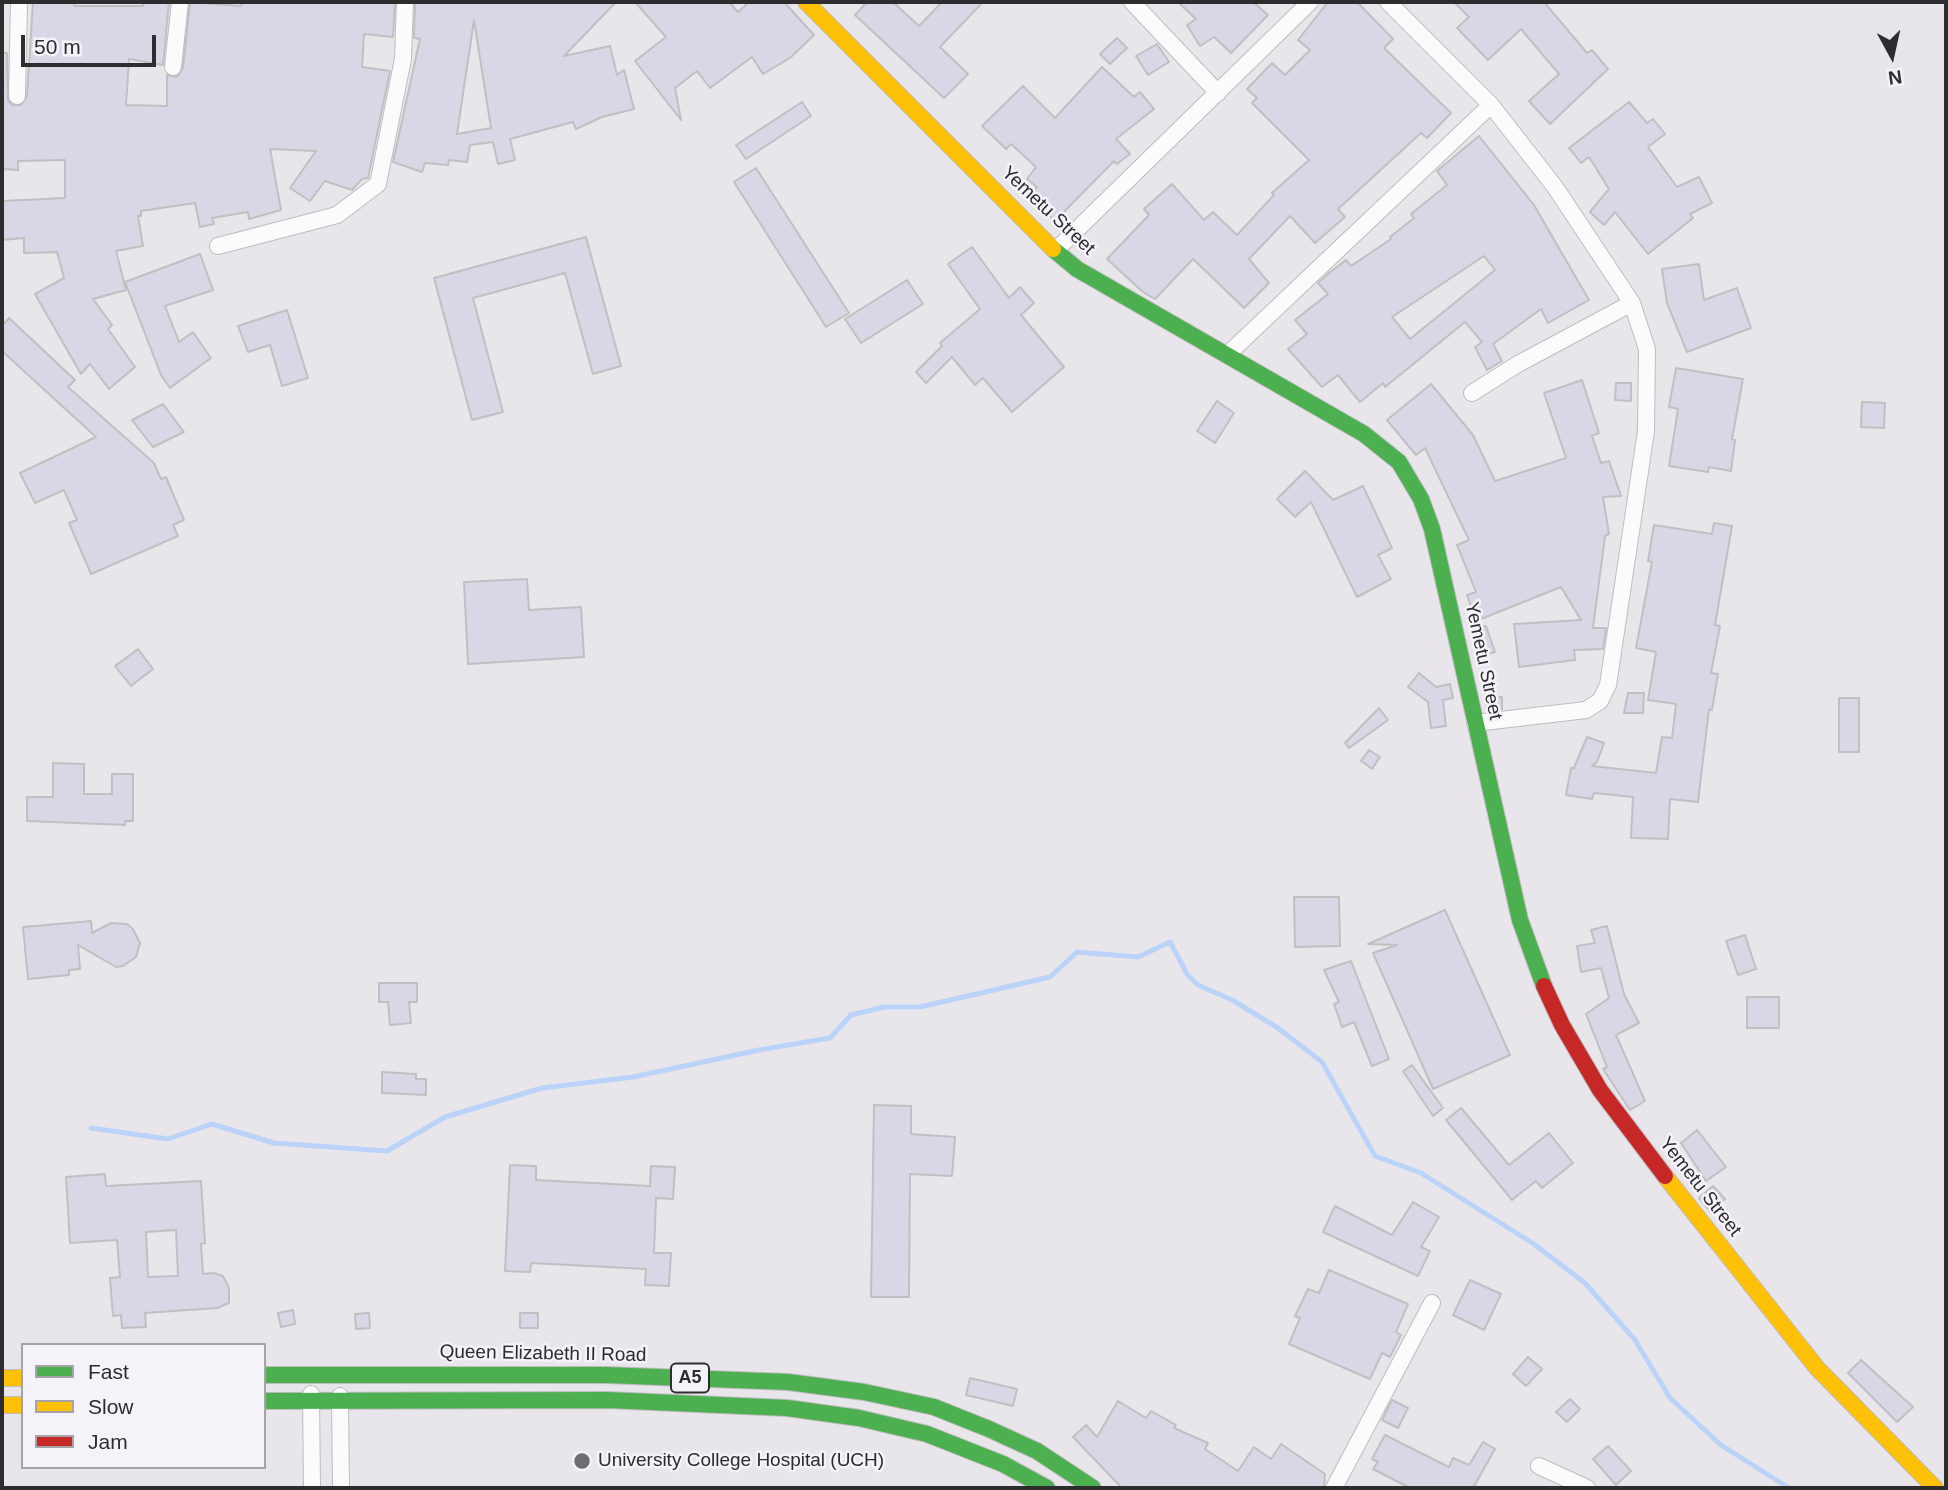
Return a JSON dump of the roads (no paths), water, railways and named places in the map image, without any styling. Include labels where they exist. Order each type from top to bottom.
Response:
[{"type":"main road","name":"Yemetu Street","points":[[806,2],[1055,251],[1106,288],[1364,434],[1399,462],[1421,499],[1432,529],[1520,920],[1538,972],[1562,1025],[1600,1090],[1817,1368],[1935,1488]]},
{"type":"main road","name":"Queen Elizabeth II Road","points":[[266,1375],[499,1373],[731,1379],[864,1392],[934,1407],[1037,1451],[1093,1488]]},
{"type":"main road","points":[[2,1378],[21,1378]]},
{"type":"main road","points":[[730,1405],[731,1379]]},
{"type":"main road","name":"A5","points":[[266,1401],[607,1400],[786,1408],[859,1418],[927,1434],[1003,1464],[1047,1488]]},
{"type":"main road","points":[[2,1405],[21,1405]]},
{"type":"street","points":[[17,96],[19,2]]},
{"type":"street","points":[[173,67],[180,2]]},
{"type":"street","points":[[218,246],[337,215],[367,196],[378,184],[403,59],[405,2]]},
{"type":"street","points":[[1132,2],[1218,93]]},
{"type":"street","points":[[1055,251],[1310,2]]},
{"type":"street","points":[[1388,2],[1491,105],[1570,208],[1632,303],[1647,349],[1646,431],[1608,685],[1600,701],[1586,710],[1475,723]]},
{"type":"street","points":[[1227,355],[1491,105]]},
{"type":"street","points":[[1472,393],[1518,364],[1632,303]]},
{"type":"street","points":[[1334,1488],[1432,1303]]},
{"type":"street","points":[[311,1374],[312,1488]]},
{"type":"street","points":[[341,1488],[342,1374]]},
{"type":"street","points":[[1539,1466],[1587,1488]]},
{"type":"waterway","points":[[91,1128],[168,1139],[212,1124],[274,1143],[387,1151],[445,1117],[542,1088],[633,1077],[830,1038],[851,1015],[884,1007],[920,1007],[1050,977],[1077,952],[1138,957],[1170,942],[1187,974],[1198,985],[1232,1000],[1278,1028],[1322,1062],[1375,1156],[1421,1173],[1534,1244],[1585,1283],[1635,1340],[1670,1398],[1721,1445],[1789,1488]]},
{"type":"place","name":"University College Hospital (UCH)","points":[[582,1461]]}]
